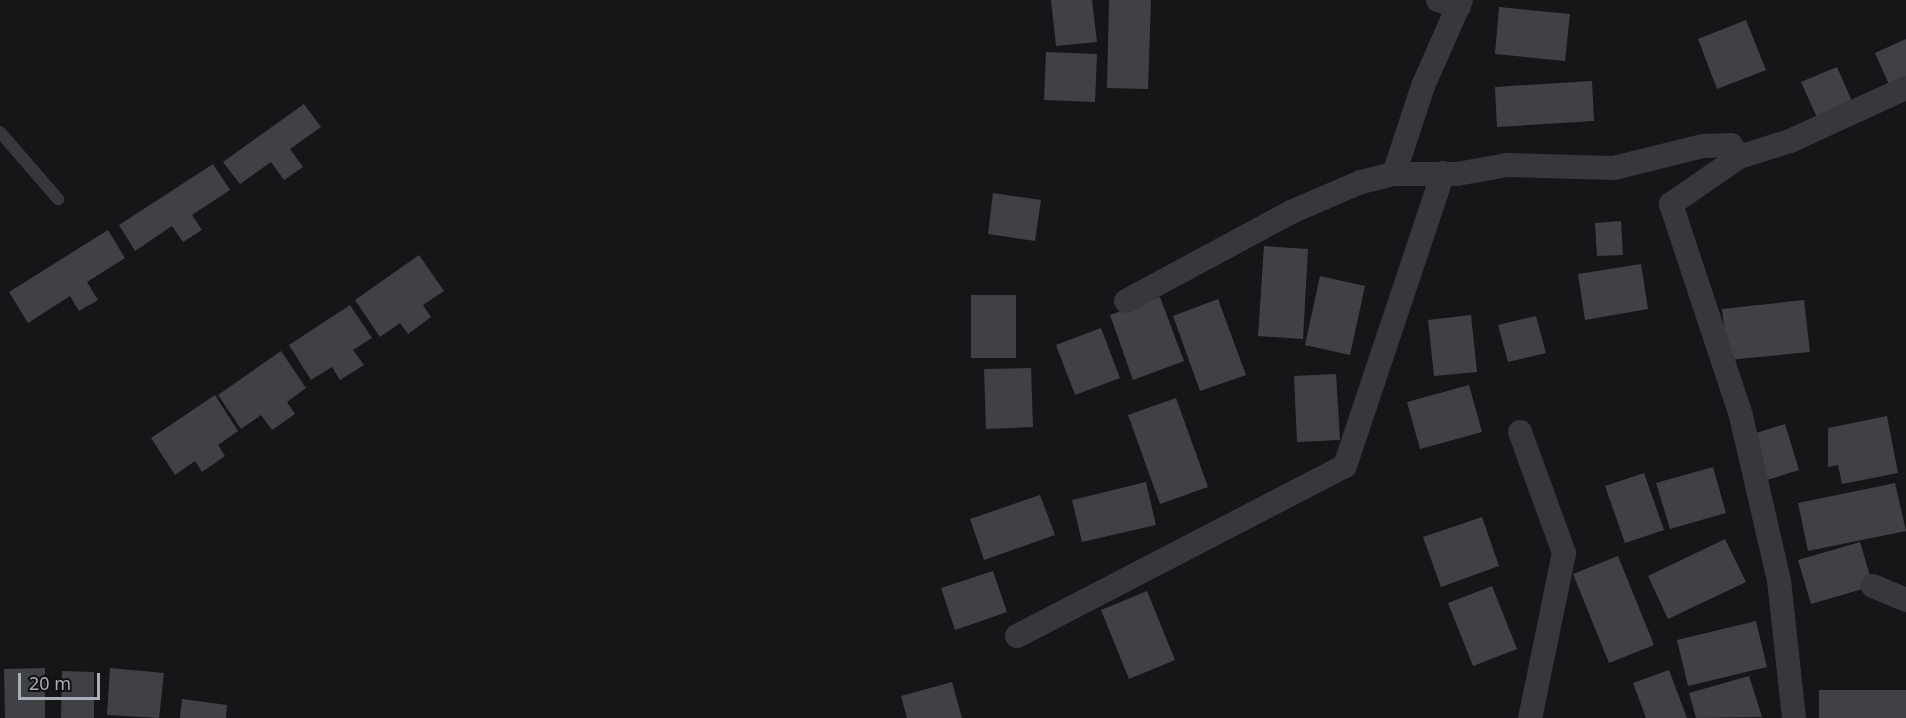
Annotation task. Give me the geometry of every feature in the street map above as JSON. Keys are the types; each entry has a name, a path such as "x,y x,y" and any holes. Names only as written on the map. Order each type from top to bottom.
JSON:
{"street":[{"path":"1394,174 1452,2"},
{"path":"1794,718 1779,580 1741,416 1671,204 1739,157 1790,141 1906,88"},
{"path":"1126,301 1292,212 1394,174 1443,173 1558,163 1614,168 1702,146 1731,145 1739,157"},
{"path":"1017,636 1345,465 1443,173"},
{"path":"1520,432 1564,553 1530,718"},
{"path":"1873,586 1906,600"}],"lane":[{"path":"0,132 58,199"}],"building":[{"path":"1051,0 1092,0 1097,42 1056,46"},
{"path":"1109,0 1151,0 1148,89 1107,88"},
{"path":"1499,7 1570,14 1565,61 1495,54"},
{"path":"1746,20 1766,70 1717,89 1698,39"},
{"path":"1906,39 1906,85 1892,91 1875,53"},
{"path":"1046,52 1097,54 1095,102 1044,100"},
{"path":"1837,67 1854,106 1819,122 1801,82"},
{"path":"1592,81 1594,121 1497,127 1495,87"},
{"path":"304,104 321,127 290,149 303,167 284,180 271,162 240,184 223,162"},
{"path":"213,164 230,190 192,215 202,230 183,242 172,226 135,251 119,225"},
{"path":"993,193 1041,200 1035,241 988,234"},
{"path":"1621,221 1623,255 1597,256 1595,223"},
{"path":"108,230 125,258 87,282 98,300 79,311 70,296 28,323 9,292"},
{"path":"1264,246 1308,249 1303,339 1258,336"},
{"path":"419,255 444,291 423,305 431,317 408,334 400,323 380,337 355,300"},
{"path":"1641,264 1648,309 1585,320 1578,274"},
{"path":"1320,276 1365,286 1350,355 1305,345"},
{"path":"971,295 1016,295 1016,358 971,358"},
{"path":"1160,297 1184,361 1133,380 1110,315"},
{"path":"1218,299 1246,375 1200,391 1173,316"},
{"path":"1804,300 1810,352 1728,360 1722,309"},
{"path":"350,305 372,338 353,350 364,365 340,380 332,367 311,380 289,345"},
{"path":"1471,315 1477,372 1434,376 1428,320"},
{"path":"1536,316 1546,353 1508,362 1498,325"},
{"path":"1101,328 1120,378 1075,395 1056,345"},
{"path":"281,351 306,388 287,402 295,414 272,430 261,415 241,429 218,395"},
{"path":"1031,368 1033,427 986,429 984,369"},
{"path":"1336,374 1340,440 1297,442 1294,376"},
{"path":"1469,385 1482,432 1420,449 1407,402"},
{"path":"215,395 238,431 218,445 225,456 202,472 195,461 175,475 151,438"},
{"path":"1176,398 1208,487 1160,504 1128,415"},
{"path":"1887,416 1898,473 1842,484 1838,465 1828,467 1828,428"},
{"path":"1785,424 1799,470 1767,480 1753,434"},
{"path":"1713,467 1726,513 1670,529 1656,483"},
{"path":"1644,473 1664,530 1625,543 1605,486"},
{"path":"1146,482 1156,525 1082,542 1072,500"},
{"path":"1895,483 1906,531 1808,551 1798,503"},
{"path":"1040,495 1055,535 984,560 970,519"},
{"path":"1482,517 1499,566 1441,587 1423,537"},
{"path":"1725,539 1746,582 1668,619 1648,576"},
{"path":"1860,542 1873,586 1811,604 1798,560"},
{"path":"1618,556 1654,645 1609,663 1573,574"},
{"path":"993,571 1007,612 955,630 941,588"},
{"path":"1492,586 1517,649 1473,666 1448,603"},
{"path":"1147,591 1175,660 1129,679 1101,610"},
{"path":"1756,621 1767,667 1688,686 1677,640"},
{"path":"45,668 45,718 5,718 4,669"},
{"path":"110,668 164,673 159,718 107,715"},
{"path":"1669,670 1687,718 1646,718 1633,683"},
{"path":"62,671 94,672 94,718 61,718"},
{"path":"1749,676 1762,717 1696,718 1689,693"},
{"path":"952,682 962,718 907,718 901,696"},
{"path":"1819,690 1906,690 1906,718 1819,718"},
{"path":"182,699 227,705 226,718 180,718"}]}
